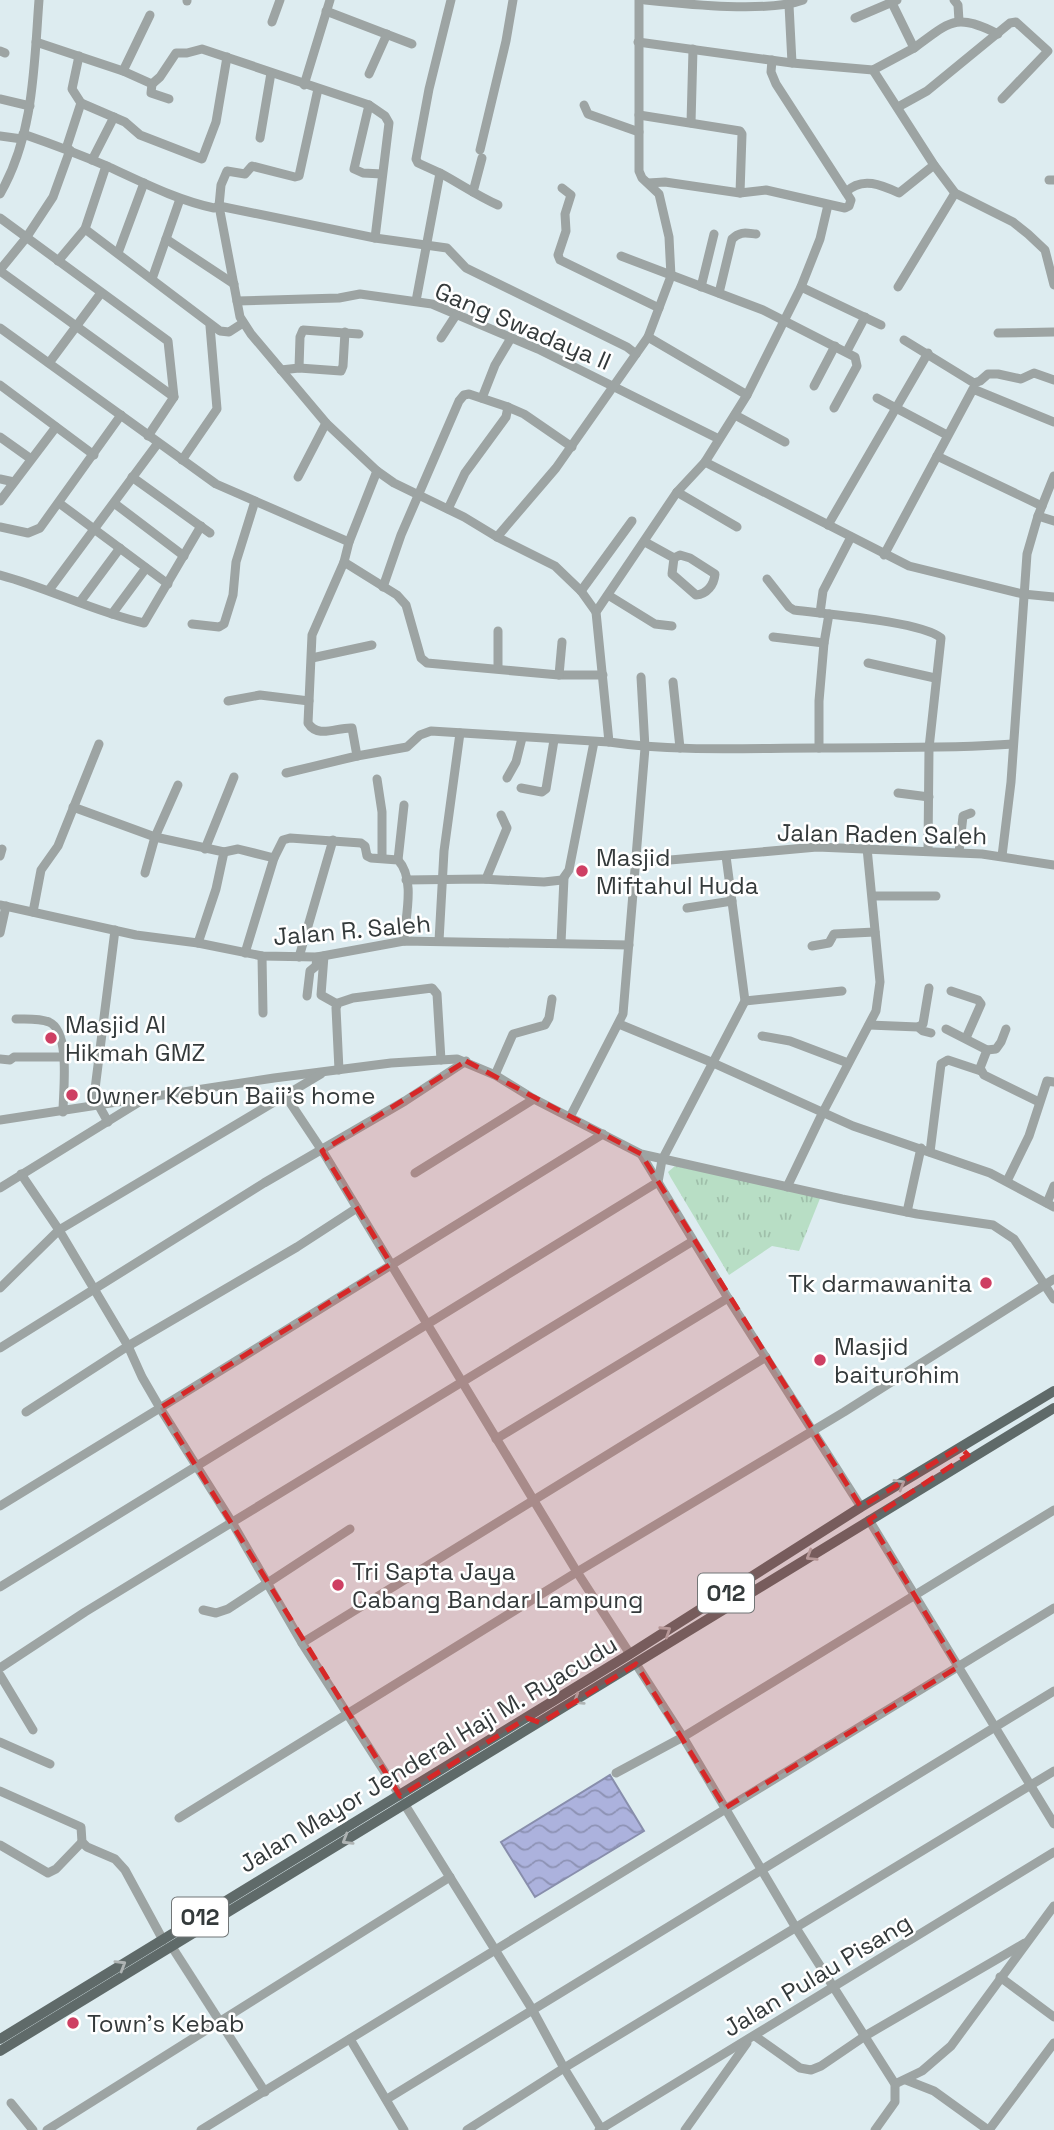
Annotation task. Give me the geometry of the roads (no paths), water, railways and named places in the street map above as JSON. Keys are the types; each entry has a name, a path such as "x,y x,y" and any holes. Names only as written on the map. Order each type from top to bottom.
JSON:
{"main road":[{"name":"Jalan Mayor Jenderal Haji M. Ryacudu","path":"633,1659 861,1507 1054,1391"},
{"name":"Jalan Mayor Jenderal Haji M. Ryacudu","path":"0,2051 168,1943 174,1933 205,1914 403,1800 633,1659 1054,1408"},
{"path":"983,1434 983,1443 990,1446"},
{"path":"960,1447 968,1452 968,1460"},
{"name":"Jalan Mayor Jenderal Haji M. Ryacudu","path":"0,2039 168,1943 199,1930 403,1800"},
{"path":"205,1914 204,1919 208,1921 230,1911"},
{"path":"174,1933 197,1923 199,1930"}],"street":[{"path":"0,194 14,167 30,106 39,0"},
{"path":"272,22 280,0"},
{"path":"304,85 330,0"},
{"path":"451,0 429,89 416,159 418,163 498,205"},
{"path":"473,192 513,0"},
{"path":"497,537 572,447 648,337 671,276 669,237 660,199 656,190 640,176 639,171 639,0"},
{"path":"645,0 713,5 789,5 803,0"},
{"path":"954,0 958,5 959,21"},
{"path":"855,18 895,1 914,48"},
{"path":"789,5 792,63"},
{"path":"326,11 412,44"},
{"path":"122,71 150,15"},
{"path":"638,42 873,71 914,48 948,23 959,21 975,24 998,34"},
{"path":"898,107 927,91 1013,22 1019,23 1051,49 1002,99"},
{"path":"369,74 387,34"},
{"path":"36,42 152,84"},
{"path":"169,99 151,93 152,84 177,52 187,53 202,49 369,105 385,116 389,123 375,238"},
{"path":"691,123 692,49"},
{"path":"79,56 72,89 81,103 126,122 140,135 202,159 216,122 227,57"},
{"path":"648,183 665,182 740,193 766,190 828,205 845,208 849,206 851,200 776,84 771,72 772,60"},
{"path":"873,71 955,193 1013,222 1049,250 1054,284"},
{"path":"260,138 271,73"},
{"path":"318,89 300,174 295,177 252,166 243,174 228,171 221,185 219,206 243,323 326,423 377,471 555,566 581,592 596,612 609,742"},
{"path":"0,100 30,106"},
{"path":"81,103 53,197 0,271 174,397"},
{"path":"369,105 354,169 363,173 382,174"},
{"path":"584,105 588,114 639,132"},
{"path":"639,115 741,132 740,193"},
{"path":"92,160 114,117"},
{"path":"0,136 22,137 68,150 180,199 214,208 219,206 375,238 449,249 466,268 627,347 636,354"},
{"path":"846,192 853,187 874,182 899,193 934,165"},
{"path":"58,261 85,229 106,166"},
{"path":"416,301 440,173"},
{"path":"118,253 144,183"},
{"path":"562,188 571,195 565,214 566,231 558,256 560,260 659,308"},
{"path":"898,287 955,193"},
{"path":"152,279 180,199"},
{"path":"596,612 677,492 705,462 747,395 800,287 820,239 828,205"},
{"path":"0,218 168,341 174,397 148,436"},
{"path":"85,229 211,326 225,333 233,331 243,323"},
{"path":"719,293 732,239 744,232 756,234"},
{"path":"701,287 713,234"},
{"path":"166,239 234,284"},
{"path":"621,256 719,293 847,351 855,357 857,366 834,408"},
{"path":"800,287 881,325"},
{"path":"50,363 101,293"},
{"name":"Gang Swadaya II","path":"237,301 339,298 359,294 432,304 614,386 719,439"},
{"path":"441,338 456,315"},
{"path":"847,351 865,317"},
{"path":"182,460 217,409 211,326"},
{"path":"299,368 301,331 305,329 359,334"},
{"path":"1,330 225,489 349,542"},
{"path":"281,370 299,368 341,371 345,332"},
{"path":"998,333 1054,332"},
{"path":"648,337 747,395"},
{"path":"482,398 495,365 511,338"},
{"path":"904,340 974,383 988,374 998,373 1021,379 1034,373 1054,380"},
{"path":"814,386 835,346"},
{"path":"828,525 928,354"},
{"path":"978,389 984,377"},
{"path":"0,385 94,455"},
{"path":"884,555 973,389 1054,422"},
{"path":"383,587 401,535 464,395 482,398 524,414 572,447"},
{"path":"877,398 947,435"},
{"path":"448,509 465,473 506,417 508,407"},
{"path":"0,527 29,533 44,524 121,415"},
{"path":"734,415 785,442"},
{"path":"298,477 326,423"},
{"path":"0,502 56,427"},
{"path":"0,437 31,459"},
{"path":"49,590 158,443"},
{"path":"937,456 1042,506"},
{"path":"705,462 909,566 1023,594 1054,597"},
{"path":"357,756 352,728 319,732 312,729 308,723 312,635 344,562 349,542 377,471"},
{"path":"1002,856 1027,554 1054,476"},
{"path":"132,477 210,533"},
{"path":"0,479 14,482"},
{"path":"677,492 737,527"},
{"path":"192,624 219,627 224,624 233,595 236,562 254,501"},
{"path":"58,503 168,584"},
{"path":"114,503 184,556"},
{"path":"1038,516 1054,521"},
{"path":"581,592 632,521"},
{"path":"0,575 144,623 201,526"},
{"path":"819,748 819,701 824,643 823,591 851,537"},
{"path":"645,542 674,558"},
{"path":"80,602 120,548"},
{"path":"685,556 715,574 712,586 696,596 674,577 674,558 685,556"},
{"path":"344,562 397,595 406,605 422,661 559,675 603,674"},
{"path":"112,614 146,568"},
{"path":"767,579 794,610 878,620 938,635 942,641 935,678 929,748 928,851"},
{"path":"608,595 654,624 672,626"},
{"path":"498,631 498,668"},
{"path":"773,636 824,643"},
{"path":"559,675 562,642"},
{"path":"312,658 372,645"},
{"path":"868,663 935,678"},
{"path":"570,1116 624,1014 645,748 641,677"},
{"path":"673,682 680,748"},
{"path":"228,701 260,695 309,701"},
{"path":"286,773 407,747 425,732 609,742 645,748 929,748 1013,744"},
{"path":"439,941 444,851 460,733"},
{"path":"508,778 516,762 522,738"},
{"path":"521,788 542,792 545,789 554,740"},
{"path":"406,880 558,882 564,878 569,870 585,799 594,742"},
{"path":"33,912 41,870 58,846 99,744"},
{"path":"205,849 234,777"},
{"path":"377,779 382,813 382,858"},
{"path":"145,873 155,837 178,785"},
{"path":"898,793 929,797"},
{"path":"397,860 404,805"},
{"path":"73,807 155,837 205,849 224,852 238,849 274,858"},
{"path":"959,852 963,816 971,813"},
{"path":"486,879 507,828 501,815"},
{"path":"245,953 274,858 281,842 286,838 361,843 365,846 367,856 397,860 402,865 406,880 404,941"},
{"path":"299,957 333,840"},
{"name":"Jalan Raden Saleh","path":"636,863 817,847 959,852 1054,865"},
{"path":"788,1187 822,1114 869,1025 881,990 867,848"},
{"path":"198,943 216,889 224,852"},
{"path":"0,1587 658,1182 662,1160 745,1001 726,856"},
{"path":"561,943 564,878"},
{"path":"873,896 936,896"},
{"path":"687,908 732,901"},
{"path":"0,933 3,905"},
{"name":"Jalan R. Saleh","path":"3,905 115,930 262,956 320,956 404,941 629,946"},
{"path":"108,1122 95,1104 115,930"},
{"path":"812,946 829,943 834,934 875,932"},
{"path":"262,956 263,1013"},
{"path":"307,996 310,971 316,966 320,956"},
{"path":"320,956 321,995 337,1004"},
{"path":"337,1004 354,998 433,988 436,991 439,1017 441,1060"},
{"path":"869,1025 918,1027 923,1024 929,988"},
{"path":"745,1001 842,991"},
{"path":"951,991 981,1002 966,1038"},
{"path":"495,1075 513,1034 545,1025 552,999"},
{"path":"337,1004 339,1070"},
{"path":"16,1019 53,1025 63,1045 63,1112"},
{"path":"619,1024 711,1062 822,1114 971,1165 1050,1205 1054,1186"},
{"path":"918,1027 931,1033"},
{"path":"946,1029 987,1050 996,1049 1006,1029"},
{"path":"762,1036 790,1041 849,1063"},
{"path":"981,1071 987,1050"},
{"path":"0,1059 63,1057"},
{"path":"0,1120 339,1070 441,1060 466,1061 641,1154 907,1212 983,1223 1000,1229 1014,1238 1050,1282 1054,1299"},
{"path":"907,1212 925,1150 941,1064 948,1060 981,1071 1039,1102"},
{"path":"0,1348 466,1061"},
{"path":"0,1287 59,1230 325,1072"},
{"path":"1007,1181 1029,1136 1048,1081 1054,1082"},
{"path":"285,1095 463,1381 577,1572 683,1737 796,1928 895,2084 895,2102 875,2130"},
{"path":"0,1188 147,1097"},
{"path":"415,1173 534,1099"},
{"path":"0,1506 603,1134"},
{"path":"641,1154 861,1507"},
{"path":"21,1174 59,1230 128,1346 160,1408 233,1524 302,1643 532,2009 601,2130"},
{"path":"26,1412 128,1346 297,1247 357,1208"},
{"path":"0,1668 103,1601 693,1241"},
{"path":"179,1818 1050,1282"},
{"path":"496,1439 728,1297"},
{"path":"302,1643 766,1357"},
{"path":"616,1773 683,1737 1054,1510"},
{"path":"869,1520 1054,1824"},
{"path":"203,1609 220,1612 350,1529"},
{"path":"201,2130 1054,1608"},
{"path":"0,1675 33,1730"},
{"path":"387,2099 1054,1691"},
{"path":"0,1742 50,1763"},
{"path":"467,2130 564,2068 1054,1771"},
{"path":"0,1791 79,1826 82,1842 87,1847 119,1863 265,2092"},
{"path":"0,1845 48,1873 56,1869 82,1842"},
{"name":"Jalan Pulau Pisang","path":"601,2130 1054,1852"},
{"path":"47,2130 450,1877"},
{"path":"895,2084 938,2059 951,2046 1054,1906"},
{"path":"685,2130 752,2037 800,2068 811,2070 1025,1943"},
{"path":"1000,1978 1054,2017"},
{"path":"350,2039 404,2130"},
{"path":"906,2080 934,2091 989,2130 1054,2042"},
{"path":"10,2103 33,2130"}],"water":[{"path":"610,1775 644,1831 535,1897 501,1842"}],"place":[{"name":"Masjid Miftahul Huda","path":"582,871"},
{"name":"Masjid Al Hikmah GMZ","path":"51,1038"},
{"name":"Owner Kebun Baii's home","path":"72,1095"},
{"name":"Tk darmawanita","path":"986,1283"},
{"name":"Masjid baiturohim","path":"820,1360"},
{"name":"Tri Sapta Jaya Cabang Bandar Lampung","path":"338,1585"},
{"name":"Town's Kebab","path":"73,2023"}]}
